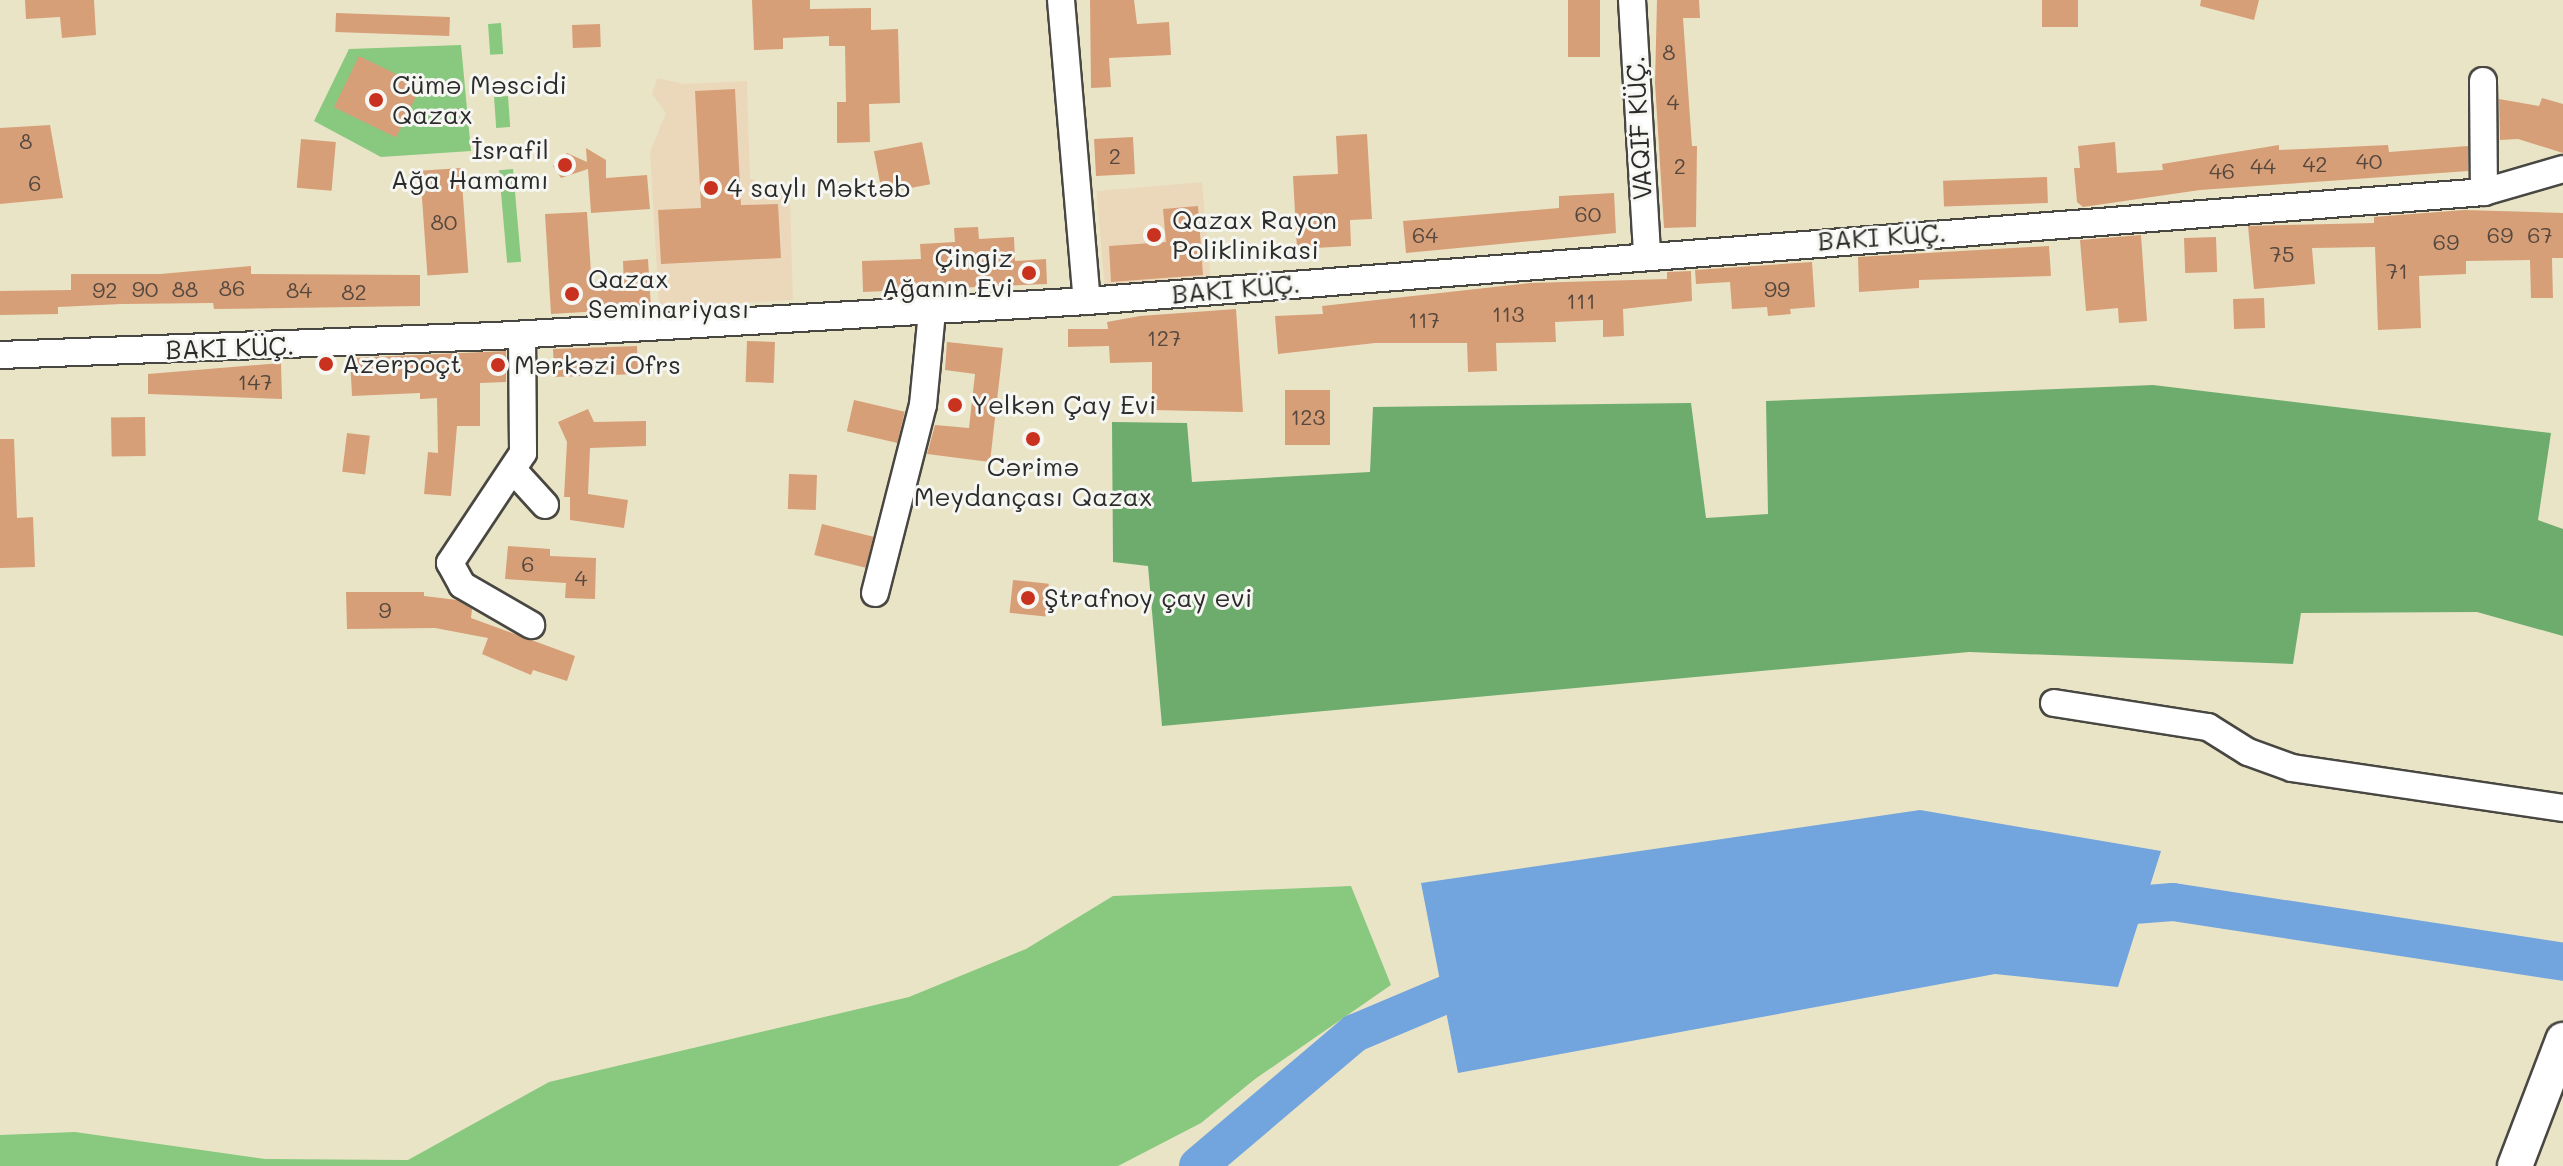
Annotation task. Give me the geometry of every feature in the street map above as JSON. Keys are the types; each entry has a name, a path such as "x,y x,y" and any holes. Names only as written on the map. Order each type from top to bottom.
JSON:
{"main road":[{"path":"2515,1166 2563,1040"}],"street":[{"path":"1061,0 1087,301"},
{"name":"VAQIF KÜÇ.","path":"1632,0 1647,256"},
{"path":"2483,81 2484,192"},
{"path":"0,355 522,335 1087,301 2484,192 2563,169"},
{"path":"875,593 923,405 932,312"},
{"path":"522,335 526,436 514,471 453,554 451,573 531,625"},
{"path":"514,471 545,505"},
{"path":"2054,703 2208,727 2248,752 2292,768 2563,808"}],"shaded area":[{"name":"4 saylı Məktəb","path":"657,78 684,84 747,81 750,178 790,198 793,300 659,308 650,152 666,113 652,94"},
{"name":"Qazax Rayon Poliklinikasi","path":"1202,182 1210,278 1105,287 1096,191"}],"green space":[{"path":"501,23 503,54 490,55 488,24"},
{"path":"461,45 471,151 381,157 314,121 349,49"},
{"path":"508,96 510,127 496,128 494,97"},
{"path":"513,169 521,262 507,263 499,170"},
{"path":"2153,385 2551,433 2538,520 2563,529 2563,636 2477,612 2301,613 2293,664 1969,652 1162,726 1148,566 1113,562 1112,422 1187,423 1192,482 1370,472 1373,407 1691,403 1706,518 1768,514 1766,401"},
{"path":"1351,886 1391,985 1255,1079 1201,1123 1118,1166 0,1166 0,1135 75,1132 265,1159 408,1160 549,1082 909,997 1026,949 1113,896"}],"water":[{"path":"1920,810 2161,851 2118,987 1995,974 1458,1073 1421,883"}],"building":[{"path":"25,0 94,0 96,35 62,38 60,17 26,19"},
{"path":"752,0 810,0 810,9 871,8 871,30 898,29 900,103 869,104 870,142 837,143 837,102 846,102 845,46 829,46 829,36 783,38 783,49 754,50"},
{"path":"1090,0 1134,0 1137,24 1169,22 1171,55 1109,58 1111,87 1091,88"},
{"path":"1568,0 1600,0 1600,57 1568,57"},
{"path":"1657,0 1699,0 1700,18 1683,18 1692,146 1697,146 1696,227 1664,228 1655,83"},
{"path":"2042,0 2078,0 2078,27 2042,27"},
{"path":"2201,0 2259,0 2254,20 2200,6"},
{"path":"336,13 450,17 449,36 335,32"},
{"path":"600,24 601,47 573,48 572,25"},
{"path":"359,56 421,86 396,137 334,107"},
{"path":"735,89 741,205 778,204 781,258 661,264 658,210 701,208 695,91"},
{"path":"2542,98 2563,104 2563,153 2518,139 2500,140 2499,99 2539,106"},
{"path":"50,125 63,198 0,204 0,128"},
{"path":"1367,134 1372,219 1350,220 1351,246 1297,249 1293,176 1338,174 1336,136"},
{"path":"1133,137 1135,174 1096,176 1094,139"},
{"path":"301,139 336,142 332,191 297,188"},
{"path":"922,142 930,184 882,194 874,151"},
{"path":"2115,142 2117,173 2163,170 2162,164 2279,145 2279,150 2388,145 2389,152 2468,146 2468,171 2200,190 2083,207 2077,202 2074,168 2080,168 2078,146"},
{"path":"586,148 606,160 606,178 647,175 650,209 591,213 588,169 561,178 553,166 567,153 587,162"},
{"path":"461,168 468,273 427,276 420,171"},
{"path":"2047,177 2048,203 1944,207 1943,181"},
{"path":"1614,193 1616,233 1406,253 1403,221 1559,208 1559,196"},
{"path":"1198,206 1203,275 1111,282 1109,246 1166,242 1163,209"},
{"path":"2464,210 2563,213 2563,258 2552,258 2553,298 2531,298 2530,260 2466,261 2466,274 2419,276 2421,328 2378,330 2375,247 2312,248 2315,284 2254,289 2248,226 2374,223 2374,217"},
{"path":"587,212 592,288 624,286 623,261 648,259 651,308 551,314 545,214"},
{"path":"978,227 979,239 1014,237 1015,261 1046,259 1047,284 863,292 862,261 921,259 920,244 955,242 954,228"},
{"path":"2141,235 2147,321 2119,323 2118,308 2086,311 2080,240"},
{"path":"2216,237 2217,272 2185,273 2184,238"},
{"path":"2049,246 2051,276 1919,280 1919,288 1859,292 1858,257"},
{"path":"1812,262 1815,307 1790,309 1791,314 1768,316 1767,307 1732,309 1730,282 1696,284 1695,270"},
{"path":"251,266 251,274 420,275 420,306 214,309 213,303 122,304 58,307 58,314 0,315 0,291 71,290 71,274 160,274"},
{"path":"1691,271 1692,301 1623,309 1624,336 1603,337 1603,320 1555,322 1556,342 1496,343 1497,371 1468,372 1467,343 1375,343 1278,354 1275,316 1323,314 1322,306 1530,283 1667,279 1667,272"},
{"path":"2264,298 2265,328 2234,329 2233,299"},
{"path":"1236,309 1243,412 1152,410 1152,362 1110,363 1109,346 1068,347 1068,329 1108,329 1107,322 1140,316"},
{"path":"747,341 775,342 774,383 746,382"},
{"path":"947,342 1003,348 990,462 927,454 935,425 969,428 975,374 945,370"},
{"path":"637,346 638,374 554,377 553,349"},
{"path":"506,351 506,382 480,383 480,426 457,426 451,496 424,494 428,452 438,453 437,398 420,399 420,393 352,396 350,358"},
{"path":"281,363 282,399 148,394 148,374"},
{"path":"1285,390 1330,390 1330,445 1285,445"},
{"path":"854,400 905,412 897,443 847,431"},
{"path":"588,409 594,422 646,421 646,446 590,448 588,494 628,500 624,528 570,520 570,497 564,497 567,442 558,422"},
{"path":"145,417 146,456 112,457 111,418"},
{"path":"347,433 370,436 365,475 342,472"},
{"path":"0,439 14,439 17,518 33,517 35,567 0,568"},
{"path":"789,474 817,475 816,510 788,509"},
{"path":"822,524 873,537 866,568 814,555"},
{"path":"508,546 550,549 550,556 596,558 595,599 565,598 566,583 505,579"},
{"path":"1013,580 1049,584 1045,617 1010,613"},
{"path":"346,592 424,592 424,596 457,600 472,609 471,618 575,656 567,681 533,670 531,675 482,654 488,638 435,628 347,629"}],"waterway":[{"path":"2095,908 2173,902 2563,962"},
{"path":"1198,1166 1355,1033 1492,975"}],"place":[{"name":"Cümə Məscidi Qazax","path":"376,100"},
{"name":"İsrafil Ağa Hamamı","path":"565,165"},
{"name":"4 saylı Məktəb","path":"711,188"},
{"name":"Qazax Rayon Poliklinikasi","path":"1154,235"},
{"name":"Çingiz Ağanın Evi","path":"1029,273"},
{"name":"Qazax Seminariyası","path":"572,294"},
{"name":"Azerpoçt","path":"326,364"},
{"name":"Mərkəzi Ofrs","path":"498,365"},
{"name":"Yelkən Çay Evi","path":"955,405"},
{"name":"Cərimə Meydançası Qazax","path":"1033,439"},
{"name":"Ştrafnoy çay evi","path":"1028,598"}]}
